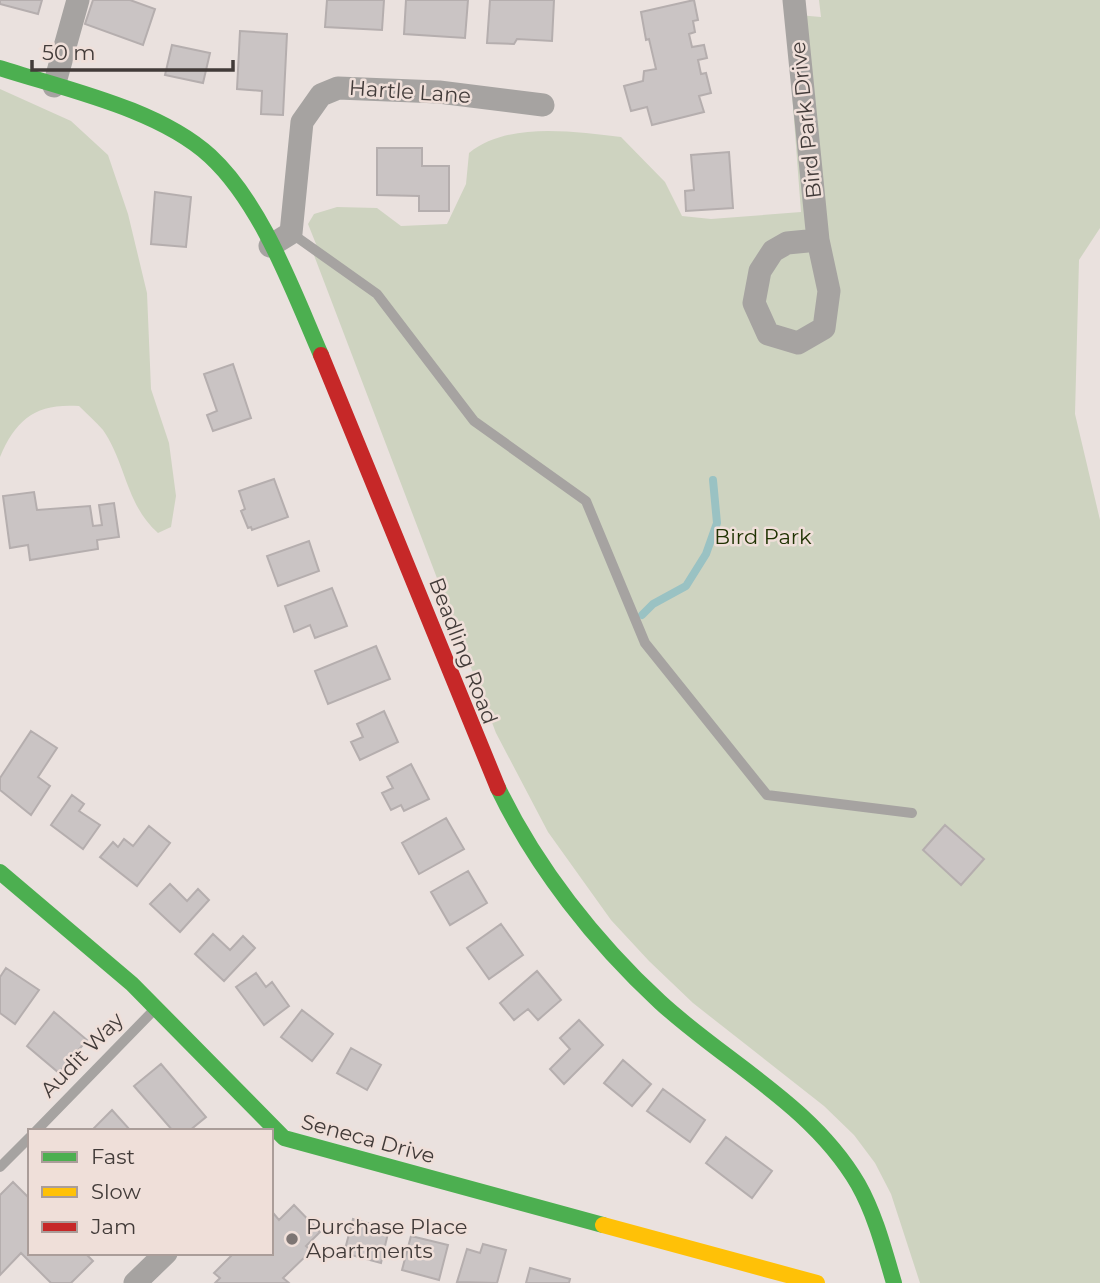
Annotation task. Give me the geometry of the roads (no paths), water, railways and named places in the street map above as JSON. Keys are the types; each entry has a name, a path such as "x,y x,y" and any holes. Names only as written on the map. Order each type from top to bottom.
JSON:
{"street":[{"path":"54,86 78,0"},
{"name":"Bird Park Drive","path":"794,0 818,240 829,291 824,328 798,343 768,334 754,303 760,271 773,251 787,243 818,240"},
{"name":"Beadling Road","path":"0,68 166,126 198,145 226,171 270,246 326,362 476,741 529,843 595,935 634,976 679,1020 805,1122 833,1149 852,1174 868,1204 894,1283"},
{"name":"Hartle Lane","path":"291,233 302,122 321,96 338,88 414,91 543,105"},
{"path":"270,246 291,233"},
{"name":"Seneca Drive","path":"0,872 157,1007 264,1129"},
{"name":"Seneca Drive","path":"277,1144 817,1283"},
{"path":"135,1283 164,1255"}],"lane":[{"path":"291,233 377,294 474,421 586,501 645,643 767,795 912,813"},
{"name":"Audit Way","path":"38,1129 157,1007"},
{"path":"0,1167 28,1139"}],"waterway":[{"path":"642,615 653,604 686,586 706,554 717,523 713,480"}],"place":[{"name":"Purchase Place Apartments","path":"292,1239"}],"park label":[{"name":"Bird Park","path":"763,537"}]}
